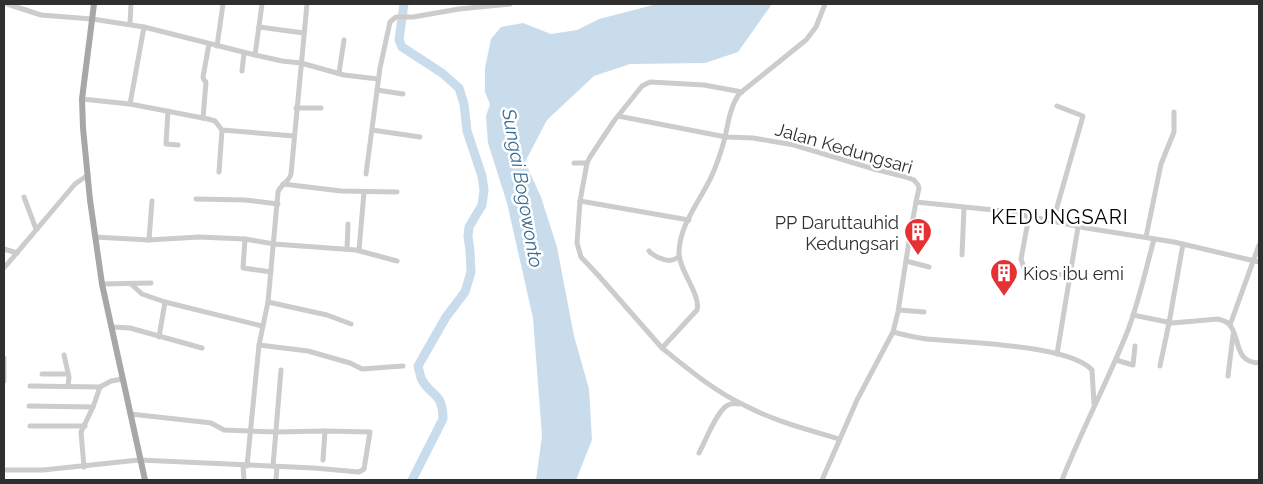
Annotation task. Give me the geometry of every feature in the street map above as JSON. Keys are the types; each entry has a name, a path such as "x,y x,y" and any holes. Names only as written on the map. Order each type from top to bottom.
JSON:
{"main road":[{"path":"94,4 82,99 83,128 102,284 144,480"}],"street":[{"path":"7,4 41,15 130,24 244,53 302,63 339,73 378,79"},
{"path":"130,24 131,4"},
{"path":"218,46 223,4"},
{"path":"255,55 262,4"},
{"path":"244,480 259,345 268,302 278,192 283,184 290,179 291,174 307,4"},
{"path":"366,174 378,79 388,24 392,19 510,4"},
{"path":"662,348 698,306 679,256 681,243 694,206 715,168 726,137 734,101 742,92 806,40 816,27 825,4"},
{"path":"259,26 304,33"},
{"path":"130,104 144,27"},
{"path":"339,73 344,40"},
{"path":"203,118 206,82 204,76 209,44"},
{"path":"242,71 244,53"},
{"path":"742,92 704,86 650,82 642,86 601,139 587,163 580,201 577,243 581,257 662,348 712,387 742,405 799,428 839,439"},
{"path":"377,90 404,94"},
{"path":"82,99 130,104 215,121 222,130 219,172"},
{"path":"1053,221 1083,116 1058,106"},
{"path":"296,108 321,108"},
{"path":"168,111 166,144 178,145"},
{"path":"1146,237 1161,164 1174,132 1174,112"},
{"path":"618,116 726,137"},
{"path":"222,130 294,136"},
{"path":"372,130 420,137"},
{"name":"Jalan Kedungsari","path":"726,137 753,138 794,145 906,177 914,180 918,185 916,202 1004,211 1078,227 1183,244 1256,262"},
{"path":"574,163 587,163"},
{"path":"4,268 75,184 88,174"},
{"path":"283,184 364,192 397,192"},
{"path":"359,250 364,192"},
{"path":"24,197 36,229"},
{"path":"196,199 245,200 278,204"},
{"path":"149,240 152,201"},
{"path":"580,201 689,220"},
{"path":"822,480 857,400 893,332 899,310 916,202"},
{"path":"962,255 964,208"},
{"path":"1029,216 1021,259 1024,268 1070,276"},
{"path":"347,249 348,224"},
{"path":"1057,354 1078,227"},
{"path":"95,237 149,240 199,237 245,239 274,244 359,250 397,261"},
{"path":"245,239 243,268 271,272"},
{"path":"1062,480 1116,360 1133,315 1154,239"},
{"path":"1160,366 1170,323 1183,244"},
{"path":"1259,245 1256,262 1230,325 1241,354 1246,359 1259,363"},
{"path":"4,249 16,254"},
{"path":"649,251 652,255 669,260 679,256"},
{"path":"906,261 929,267"},
{"path":"102,284 151,283"},
{"path":"130,284 142,294 165,302 262,326"},
{"path":"158,337 165,302"},
{"path":"268,302 327,314 351,324"},
{"path":"899,310 924,312"},
{"path":"1133,315 1170,323 1218,319 1230,325"},
{"path":"112,327 130,328 202,348"},
{"path":"893,332 926,339 1006,345 1057,354 1084,362 1092,370 1094,406"},
{"path":"1228,376 1233,334"},
{"path":"259,345 308,351 362,369 403,366"},
{"path":"1116,360 1133,365 1135,346"},
{"path":"64,355 68,374 68,386"},
{"path":"4,358 4,381"},
{"path":"276,480 276,432 281,370"},
{"path":"42,374 68,374"},
{"path":"30,386 100,387 111,381 122,379"},
{"path":"84,467 81,432 100,387"},
{"path":"700,453 725,406 733,403 742,405"},
{"path":"29,406 93,407"},
{"path":"4,470 44,470 139,460 362,472 370,432 224,430 210,423 130,414"},
{"path":"30,426 85,426"},
{"path":"324,460 325,431"}],"water":[{"name":"Sungai Bogowonto","path":"657,4 772,4 738,52 705,63 630,64 594,76 547,120 525,162 541,197 557,247 574,336 589,389 592,440 576,480 536,480 542,436 533,318 507,203 488,143 486,116 490,104 485,92 485,68 491,39 501,27 523,23 551,34 577,30 599,19"}],"waterway":[{"path":"404,4 399,40 402,47 442,73 459,88 464,104 467,131 482,176 484,190 482,205 469,227 471,272 465,292 446,317 418,366 421,378 441,403 443,419 412,480"}],"place":[{"name":"PP Daruttauhid Kedungsari","path":"918,256"},
{"name":"Kios ibu emi","path":"1004,297"}],"district":[{"name":"KEDUNGSARI","path":"1060,217"}]}
